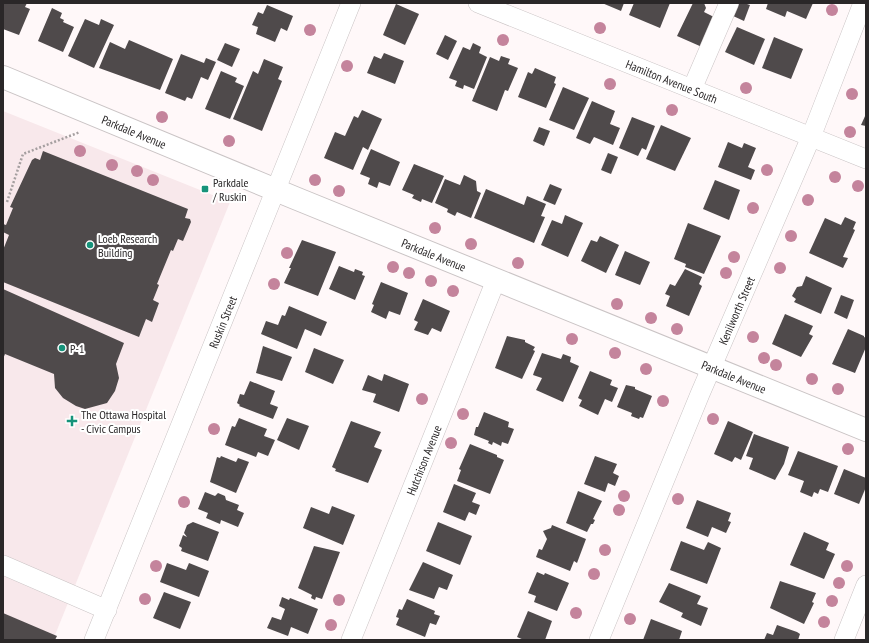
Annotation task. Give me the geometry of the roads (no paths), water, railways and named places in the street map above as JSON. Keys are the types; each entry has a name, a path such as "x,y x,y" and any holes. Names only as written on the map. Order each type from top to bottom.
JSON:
{"main road":[{"name":"Parkdale Avenue","path":"3,77 496,280 866,430"}],"street":[{"name":"Ruskin Street","path":"94,640 274,189 351,3"},
{"name":"Hamilton Avenue South","path":"478,3 866,159"},
{"path":"692,89 729,3"},
{"name":"Kenilworth Street","path":"599,640 712,367 811,137 863,3"},
{"name":"Hutchison Avenue","path":"351,640 496,280"},
{"path":"3,565 107,610"},
{"path":"844,640 866,585"}],"place":[{"name":"Parkdale / Ruskin","path":"205,189"},
{"name":"Loeb Research Building","path":"90,245"},
{"name":"P-1","path":"62,348"},
{"name":"The Ottawa Hospital - Civic Campus","path":"72,421"}]}
